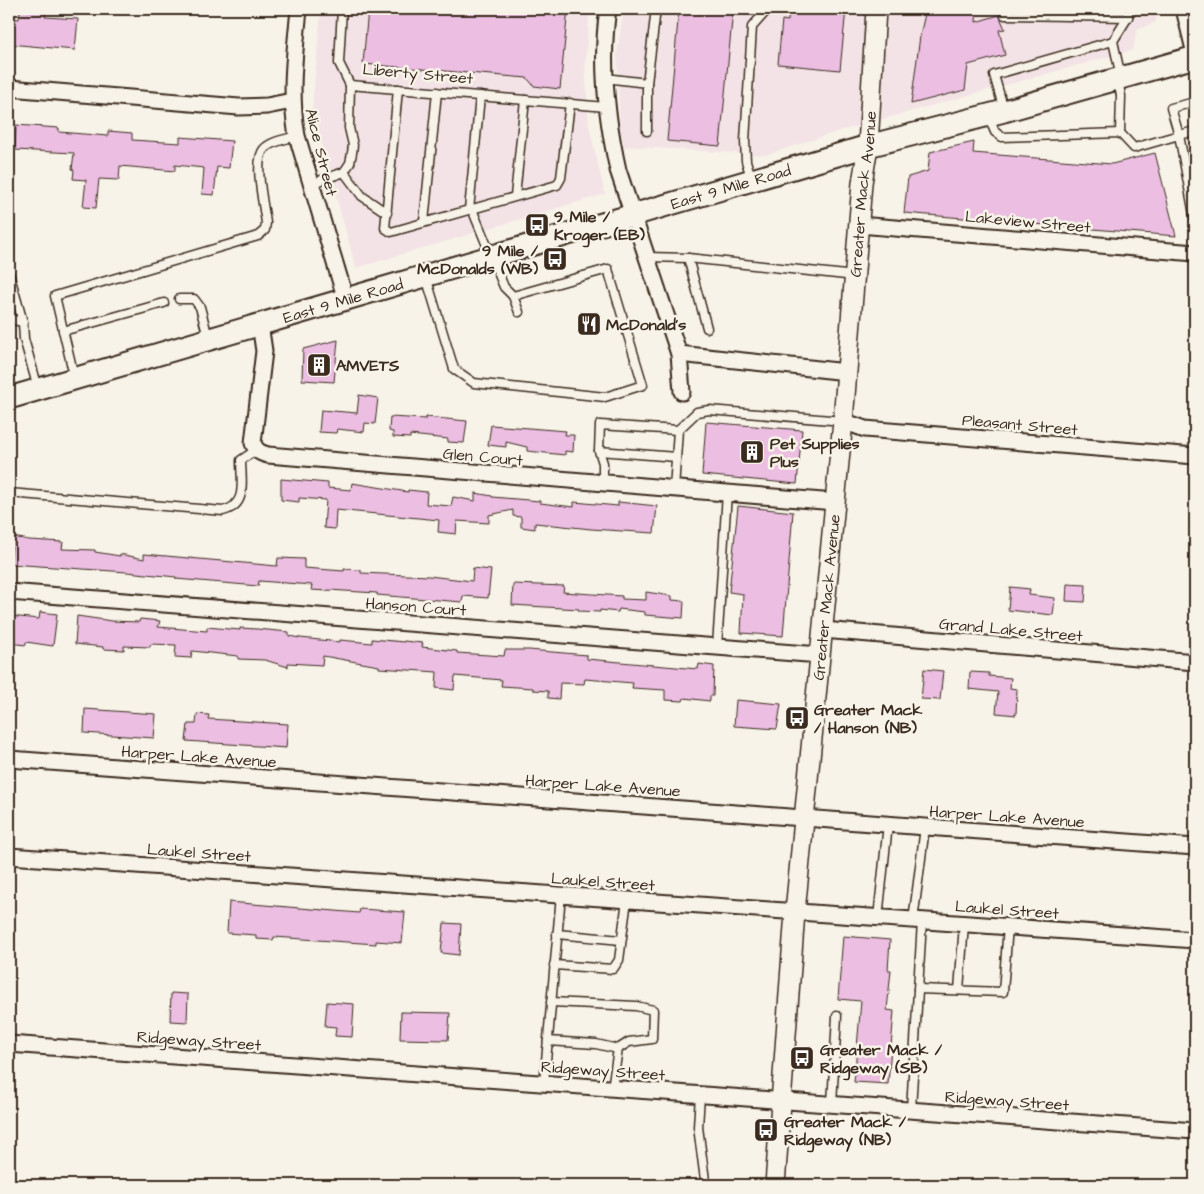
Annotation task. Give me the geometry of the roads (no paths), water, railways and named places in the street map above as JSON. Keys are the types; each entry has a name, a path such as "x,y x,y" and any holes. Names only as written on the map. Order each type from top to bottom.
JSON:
{"main road":[{"name":"East 9 Mile Road","path":"9,398 868,146 996,113 1195,56"}],"street":[{"name":"Alice Street","path":"300,9 292,79 292,100 297,136 346,300"},
{"path":"608,9 604,40 606,106 618,170 680,354 682,392"},
{"name":"Greater Mack Avenue","path":"775,1185 795,912 843,421 862,183 868,146 876,9"},
{"path":"1184,9 1195,56"},
{"path":"9,88 239,107 267,106 292,100"},
{"name":"Lakeview Street","path":"859,225 1195,253"},
{"path":"256,450 253,443 264,351 260,324"},
{"path":"680,354 847,372"},
{"name":"Pleasant Street","path":"843,421 865,428 1195,456"},
{"name":"Glen Court","path":"256,450 268,455 835,502"},
{"name":"Hanson Court","path":"9,592 820,655"},
{"name":"Grand Lake Street","path":"823,630 1195,662"},
{"name":"Harper Lake Avenue","path":"9,759 1195,847"},
{"name":"Laukel Street","path":"9,856 1195,940"},
{"name":"Ridgeway Street","path":"9,1044 1195,1131"}],"lane":[{"path":"342,9 339,63 350,85"},
{"path":"646,130 647,83 656,9"},
{"path":"753,181 745,150 752,27 768,9"},
{"path":"1006,9 1005,15 1128,13 1113,41 1120,78 1120,133 1134,148 1195,131"},
{"path":"1113,41 994,75 995,132 1002,138 1120,133"},
{"path":"605,78 647,83"},
{"name":"Liberty Street","path":"344,172 350,163 352,145 349,128 350,85 606,106"},
{"path":"398,89 385,228 391,232 556,185 561,178 570,103"},
{"path":"424,222 436,92"},
{"path":"480,96 471,209 493,257 504,287 513,296 518,312"},
{"path":"515,196 525,100"},
{"path":"1195,102 1171,108 1179,135 1195,220"},
{"path":"75,378 55,296 258,236 265,230 266,223 258,162 264,149 275,142 297,136"},
{"path":"311,184 344,172 362,196 387,213"},
{"path":"647,257 688,258 855,276"},
{"path":"688,258 707,328"},
{"path":"426,277 454,369 474,383 605,397 643,385 608,269 513,296"},
{"path":"9,273 23,322 24,339 38,390"},
{"path":"179,299 194,299 200,307 208,340"},
{"path":"64,331 164,303"},
{"path":"9,319 23,322"},
{"path":"674,489 678,430 697,412 709,410 843,421"},
{"path":"603,483 603,463 599,451 600,425 678,430"},
{"path":"9,493 223,511 233,509 241,499 241,460 256,450"},
{"path":"599,451 676,457"},
{"path":"717,647 727,494"},
{"path":"878,918 888,824"},
{"path":"911,1110 918,989 918,921 925,827"},
{"path":"544,1084 561,895"},
{"path":"554,965 613,969 619,960 626,900"},
{"path":"959,990 964,924"},
{"path":"918,989 1003,992 1008,926"},
{"path":"557,934 621,940"},
{"path":"548,1041 596,1044 618,1049 629,1042 652,1039 653,1010 636,1006 550,1002"},
{"path":"832,1104 837,1016"},
{"path":"612,1088 618,1049"},
{"path":"700,1095 698,1127 705,1180 708,1185"}],"place":[{"name":"9 Mile / Kroger (EB)","path":"537,225"},
{"name":"9 Mile / McDonalds (WB)","path":"555,259"},
{"name":"McDonald's","path":"589,324"},
{"name":"AMVETS","path":"319,365"},
{"name":"Pet Supplies Plus","path":"752,452"},
{"name":"Greater Mack / Hanson (NB)","path":"797,718"},
{"name":"Greater Mack / Ridgeway (SB)","path":"802,1058"},
{"name":"Greater Mack / Ridgeway (NB)","path":"766,1130"}]}
